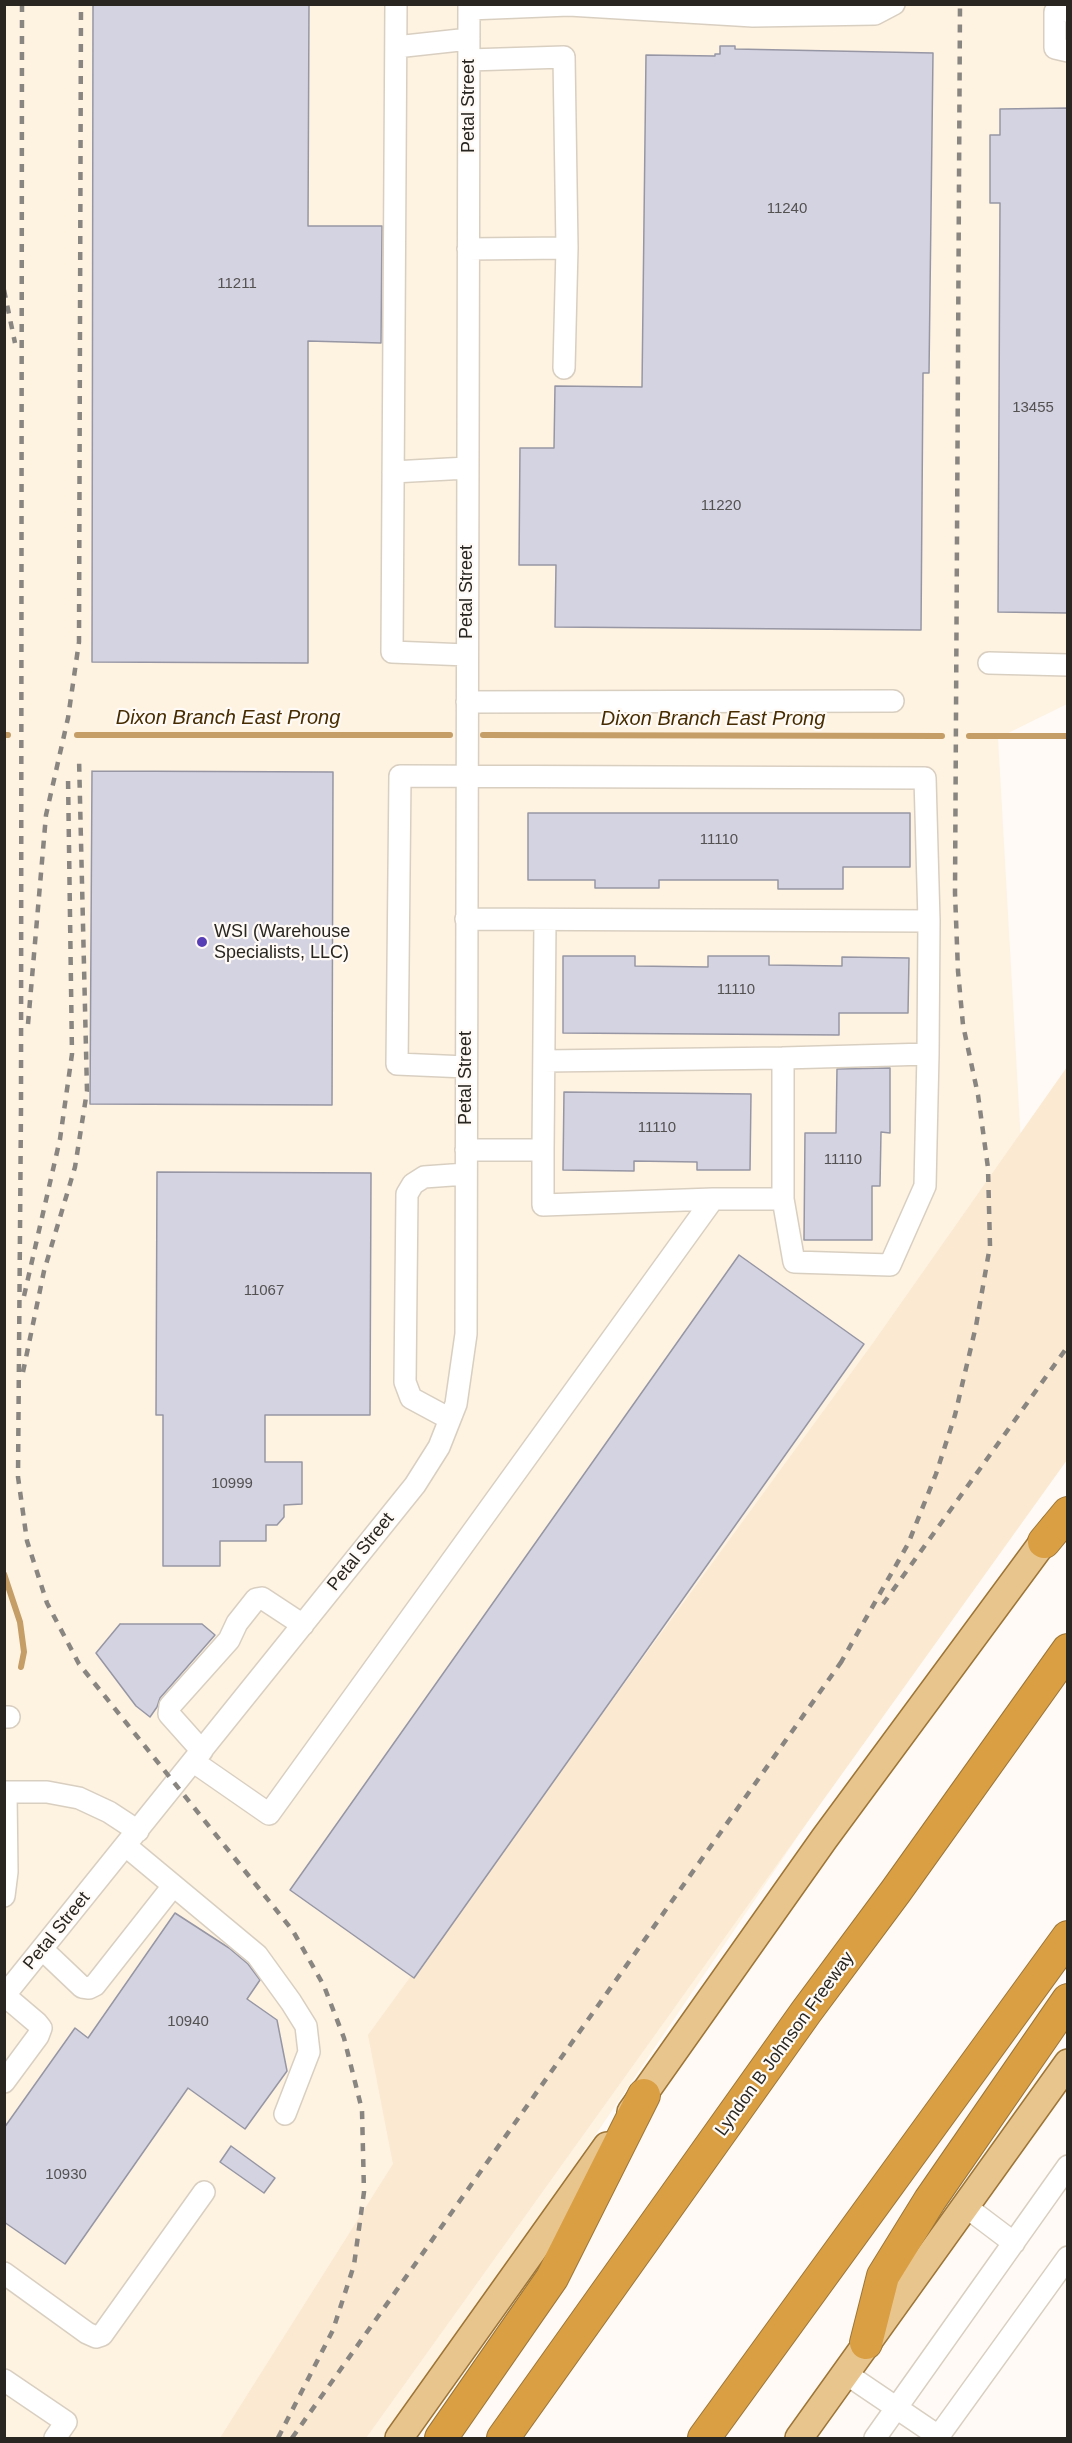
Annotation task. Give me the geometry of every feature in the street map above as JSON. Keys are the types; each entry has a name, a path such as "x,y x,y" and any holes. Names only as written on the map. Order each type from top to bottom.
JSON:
{"highway":[{"path":"1044,1542 1068,1513"},
{"name":"Lyndon B Johnson Freeway","path":"503,2439 806,2012 896,1891 1068,1650"},
{"path":"704,2439 1068,1937"},
{"path":"866,2343 883,2276 930,2200 1068,2000"},
{"path":"441,2439 552,2278 644,2095"}],"main road":[{"path":"399,2439 824,1839 1068,1507"},
{"path":"799,2439 1068,2063"}],"street":[{"path":"396,4 392,652 467,655"},
{"path":"469,7 614,6 753,16 875,14 894,4"},
{"name":"Petal Street","path":"5,1995 415,1485 439,1447 456,1404 466,1334 469,7"},
{"path":"1068,11 1055,12 1055,48 1068,51"},
{"path":"396,47 564,57 567,248 564,368"},
{"path":"468,249 567,248"},
{"path":"393,472 467,468"},
{"path":"988,663 1068,665"},
{"path":"467,702 893,701"},
{"path":"466,1067 398,1064 400,777 466,775 925,778 929,921 925,1186 890,1265 794,1262 783,1199 783,1058"},
{"path":"466,920 929,921"},
{"path":"545,921 543,1205 783,1199"},
{"path":"544,1061 928,1054"},
{"path":"466,1150 543,1150"},
{"path":"450,1419 411,1398 405,1382 407,1194 413,1184 424,1177 466,1174"},
{"path":"303,1625 262,1598 256,1599 237,1623 229,1640 170,1706 169,1714 198,1756 270,1814 713,1199"},
{"path":"4,1896 7,1872 6,1792 18,1790 47,1792 79,1798 110,1812 174,1886 257,1955 306,2026 309,2052 285,2114"},
{"path":"42,1949 82,1987 89,1988 95,1985 174,1886"},
{"path":"4,2082 38,2036 41,2028 5,1995"},
{"path":"875,2439 1068,2166"},
{"path":"4,2272 87,2333 96,2337 102,2335 204,2192"},
{"path":"965,2206 1014,2242"},
{"path":"845,2373 940,2438 1068,2257"},
{"path":"8,2390 66,2422 55,2439"}],"shaded area":[{"path":"5,5 1067,5 1067,704 998,738 1040,1479 470,2320 384,2438 5,2438"},
{"path":"1067,1067 1067,1460 366,2438 220,2438 393,2164 368,2035 873,1343"}],"building":[{"path":"93,4 309,4 308,226 382,226 381,343 308,341 308,663 92,662"},
{"path":"720,46 735,46 735,49 933,53 929,373 923,373 921,630 555,627 556,565 519,565 520,448 554,448 555,386 642,387 646,55 715,56 715,54 720,54"},
{"path":"1068,108 1068,613 998,612 1000,203 990,203 990,135 1000,135 1000,109"},
{"path":"92,771 333,772 332,1105 90,1104"},
{"path":"528,813 910,813 910,867 843,867 843,889 778,889 778,880 659,880 659,888 595,888 595,880 528,880"},
{"path":"563,956 635,956 635,966 708,967 708,956 769,956 769,965 842,966 842,957 909,958 908,1013 839,1013 839,1035 563,1033"},
{"path":"890,1068 890,1133 881,1132 880,1186 872,1186 872,1240 804,1240 805,1133 836,1133 837,1069"},
{"path":"564,1092 751,1094 750,1170 697,1170 697,1162 634,1161 634,1171 563,1170"},
{"path":"157,1172 371,1173 370,1415 265,1415 265,1462 302,1462 302,1504 284,1505 284,1517 277,1525 266,1525 266,1541 220,1541 220,1566 163,1566 163,1415 156,1415"},
{"path":"739,1255 864,1344 414,1978 290,1890"},
{"path":"120,1624 202,1624 215,1635 160,1698 150,1717 136,1706 96,1653"},
{"path":"175,1913 229,1948 248,1964 260,1980 247,1999 277,2020 287,2071 245,2129 188,2088 65,2264 4,2222 4,2128 75,2028 88,2038"},
{"path":"231,2146 275,2178 264,2193 220,2162"}],"waterway":[{"name":"Dixon Branch East Prong","path":"77,735 450,735"},
{"name":"Dixon Branch East Prong","path":"483,735 942,736"},
{"name":"Dixon Branch East Prong","path":"969,736 1068,736"},
{"name":"Dixon Branch East Prong","path":"4,1574 20,1622 24,1652 21,1667"}],"railway":[{"path":"22,4 21,1108 18,1477 27,1541 47,1603 79,1664 293,1931 324,1986 344,2038 362,2110 364,2192 354,2265 333,2330 278,2438"},
{"path":"28,1024 46,815 68,718 79,642 81,4"},
{"path":"840,1664 908,1544 936,1474 955,1415 976,1326 990,1246 988,1168 978,1095 963,1025 955,893 960,4"},
{"path":"4,290 15,343"},
{"path":"23,1372 44,1271 75,1167 87,1091 79,758"},
{"path":"24,1296 60,1139 72,1054 68,777"},
{"path":"883,1604 1068,1346"},
{"path":"292,2438 844,1658"}],"place":[{"name":"WSI (Warehouse Specialists, LLC)","path":"202,942"}]}
